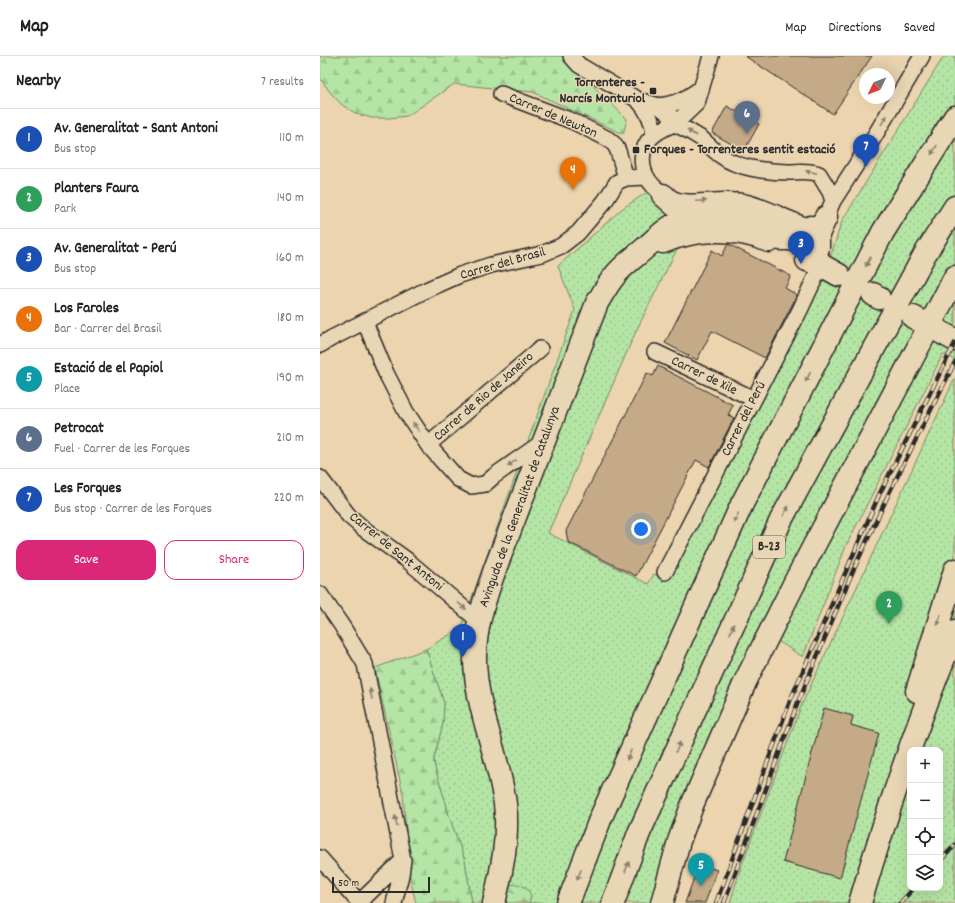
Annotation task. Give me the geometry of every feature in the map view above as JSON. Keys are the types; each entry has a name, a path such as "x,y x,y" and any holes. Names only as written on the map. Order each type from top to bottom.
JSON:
{"main road":[{"path":"568,903 601,817 742,504 883,232 955,117"},
{"path":"663,195 697,225 708,231"},
{"path":"663,195 667,216 666,230"},
{"name":"B-23","path":"612,903 639,833 781,520 925,254 955,206"},
{"name":"Avinguda de la Generalitat de Catalunya","path":"494,903 504,855 507,823 505,803 481,700 476,670 476,639 479,621 495,569 596,303 617,273 666,230 690,218 715,215 732,215 745,218 764,225 790,238 826,266"},
{"path":"742,233 750,230 783,240 790,238 823,215"},
{"path":"823,215 818,234 826,266"},
{"name":"Avinguda de la Generalitat de Catalunya","path":"643,250 670,239 708,231 742,233 761,238 784,247 804,258 826,266"},
{"path":"662,903 679,841 693,803 746,680 921,321 955,277"},
{"path":"921,321 955,340"},
{"path":"882,829 891,784 908,720 955,570"},
{"path":"860,903 906,756 955,631"}],"street":[{"path":"570,56 579,65 638,100 659,106 676,104 700,89"},
{"path":"711,56 697,103 675,124 663,128 654,134 648,141 643,153 642,162 646,177 652,186 663,195 686,202 725,200 746,202 773,211 823,215"},
{"path":"823,215 874,137 922,56"},
{"name":"Carrer de Newton","path":"501,94 572,121 608,139 615,145 618,151 626,178"},
{"path":"638,100 646,109 650,117 654,134"},
{"path":"659,106 670,115 675,124 702,139 723,157 734,164 769,172 806,170 819,174 830,192 823,215"},
{"path":"626,178 646,177"},
{"name":"Carrer del Brasil","path":"320,345 426,290 460,275 490,265 542,254 560,246 578,233 605,201 617,182 626,178"},
{"name":"Carrer del Perú","path":"665,572 800,310 826,266"},
{"path":"365,322 386,373 406,412 428,445 458,479 471,486 485,484 544,441"},
{"name":"Carrer de Rio de Janeiro","path":"428,445 540,349"},
{"name":"Carrer de Xile","path":"655,352 754,399"},
{"name":"Carrer de Sant Antoni","path":"320,478 345,511 364,529 407,560 479,621"},
{"path":"320,594 342,626 365,664 403,860 394,903"},
{"path":"320,858 356,899 364,897 403,860"}],"green space":[{"path":"320,56 562,56 627,119 623,134 533,92 454,84 407,116 372,118 357,114 342,105 330,92 320,78"},
{"path":"944,56 955,56 955,360 943,354 846,546 803,657 765,633 654,903 529,903 531,896 493,903 472,903 465,861 449,816 435,768 434,759 443,723 444,703 426,649 461,628 575,310 558,266 623,208 646,193 695,213 636,331 548,533 648,584 654,574 666,580 823,280 842,221"},
{"path":"955,378 955,903 730,903 741,867 802,704"},
{"path":"426,649 444,703 443,723 434,758 435,768 449,816 465,861 472,903 416,903 410,878 403,794 375,668"},
{"path":"518,884 527,888 531,896 529,903 493,903 509,885"}],"building":[{"path":"745,56 872,56 864,68 859,68 859,75 833,114"},
{"path":"727,106 759,124 744,151 712,133"},
{"path":"728,244 791,276 785,288 797,295 765,358 712,331 697,360 665,343 712,250 722,256"},
{"path":"658,366 733,405 728,415 734,418 709,467 696,460 636,576 568,542 566,531 647,373 653,376"},
{"path":"824,708 853,716 851,725 879,733 840,878 783,862"},
{"path":"699,864 717,870 705,903 685,903"}],"railway":[{"path":"716,903 790,701 879,495 955,343"},
{"path":"724,903 798,702 852,573 890,491 955,362"},
{"path":"943,858 955,845"},
{"path":"900,903 911,891"}],"place":[{"name":"Torrenteres - Narcís Monturiol","path":"653,91"},
{"name":"Petrocat","path":"747,134"},
{"name":"Forques - Torrenteres sentit estació","path":"636,150"},
{"name":"Les Forques","path":"866,167"},
{"name":"Los Faroles","path":"573,190"},
{"name":"Av. Generalitat - Perú","path":"801,264"},
{"name":"Planters Faura","path":"889,624"},
{"name":"Av. Generalitat - Sant Antoni","path":"463,657"},
{"name":"Estació de el Papiol","path":"701,886"}]}
